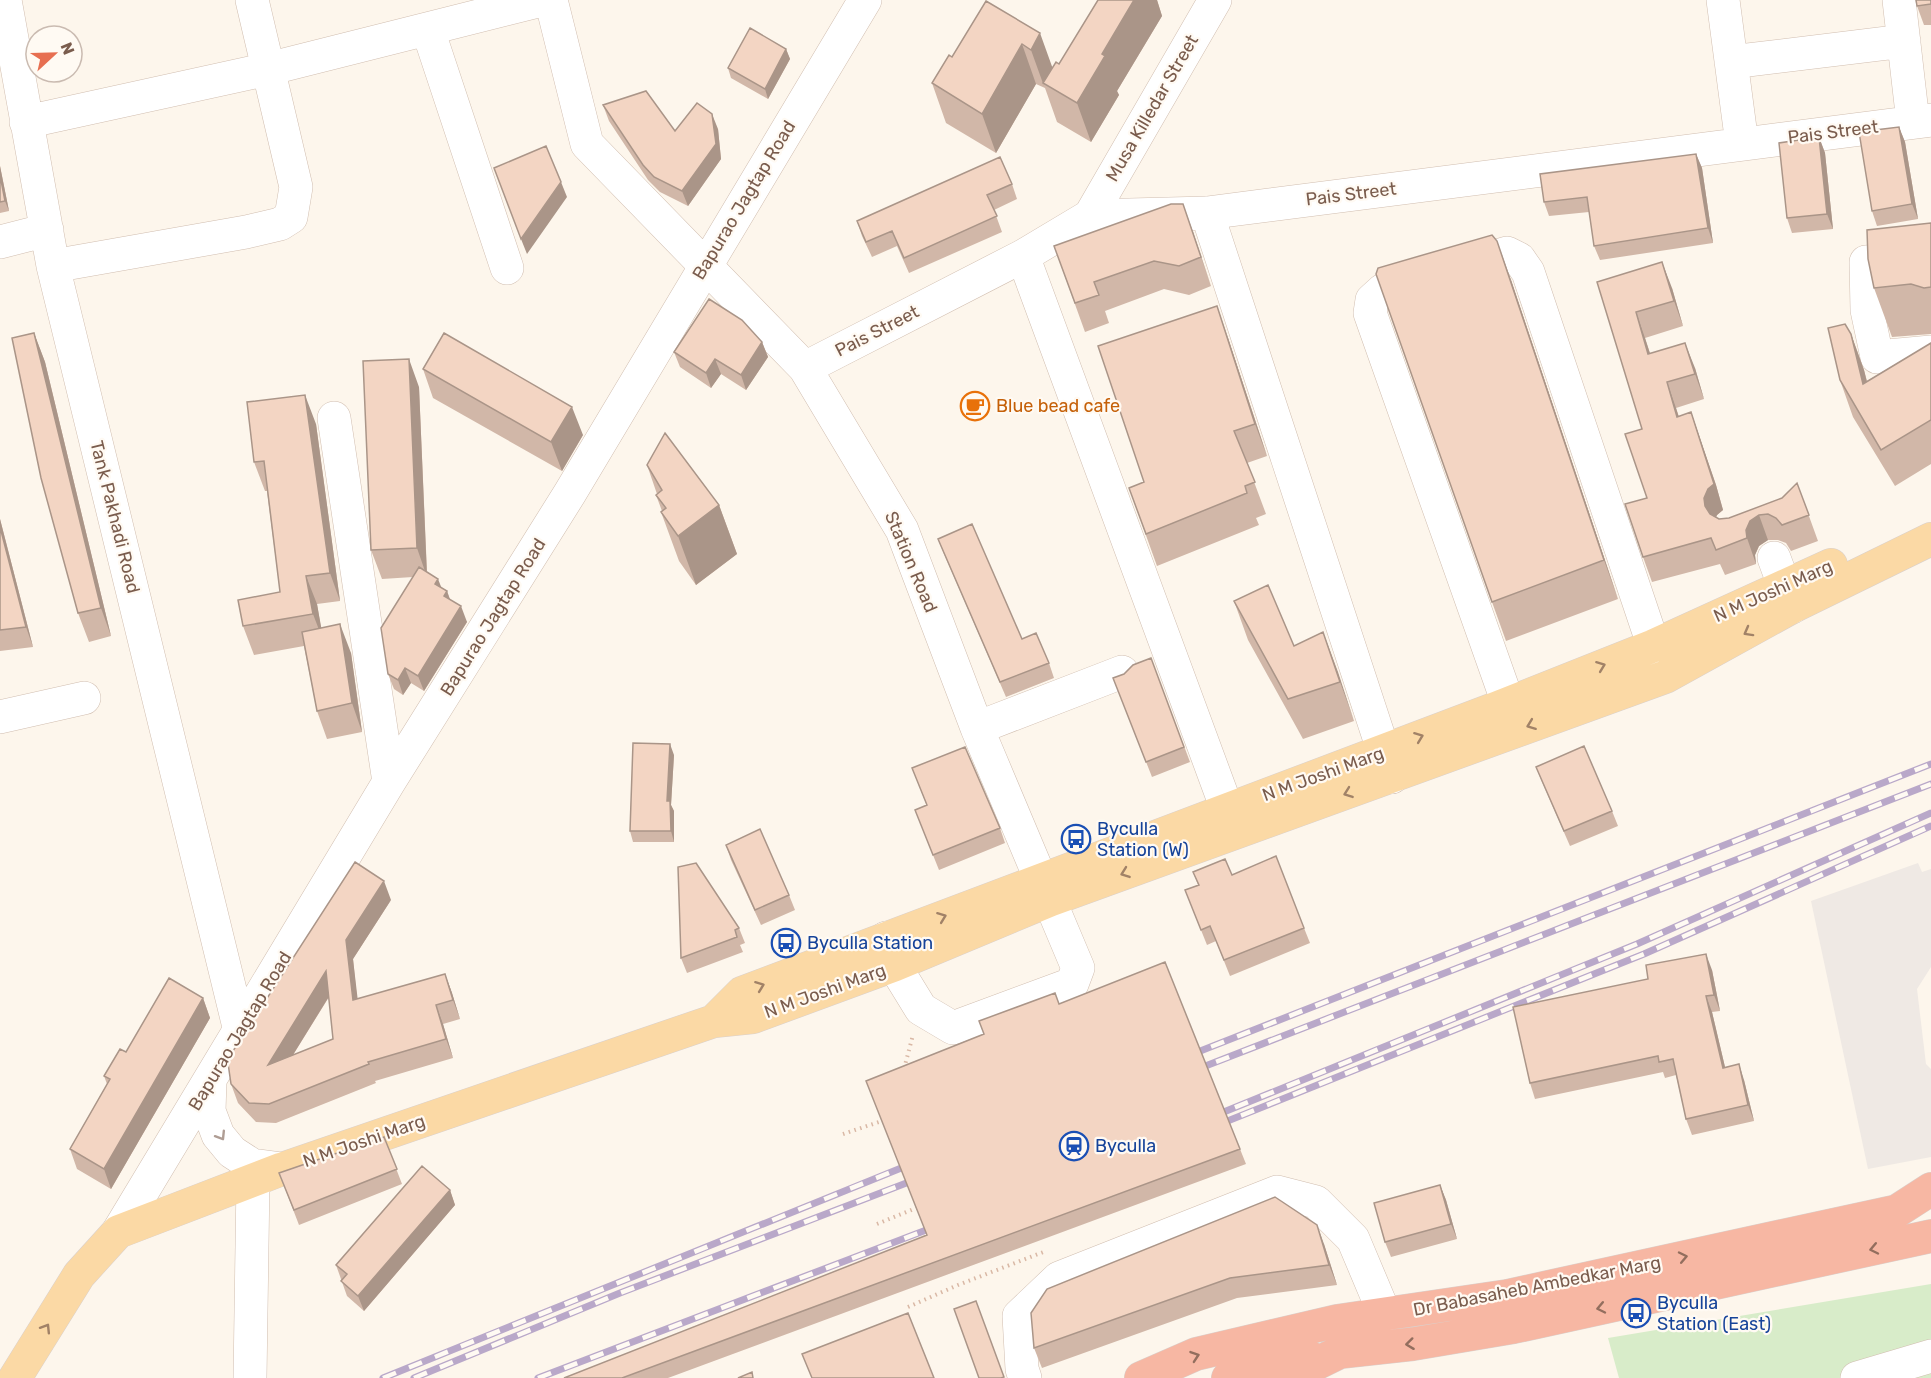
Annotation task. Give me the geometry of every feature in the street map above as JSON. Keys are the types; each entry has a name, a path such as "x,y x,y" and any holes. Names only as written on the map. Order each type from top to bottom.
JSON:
{"highway":[{"name":"Dr Babasaheb Ambedkar Marg","path":"1141,1378 1196,1354 1337,1321 1507,1296 1897,1211 1931,1188"},
{"path":"1897,1211 1931,1204"},
{"path":"1228,1378 1275,1373 1340,1352 1413,1344 1514,1327 1931,1236"}],"main road":[{"name":"N M Joshi Marg","path":"15,1378 79,1275 118,1232 268,1174 714,1020 742,993 890,951 1045,890 1560,698 1653,646 1783,584 1869,549 1931,518"},
{"name":"N M Joshi Marg","path":"1045,890 1227,809 1388,764 1508,703 1560,698 1665,677 1783,584 1931,539"},
{"path":"41,1378 97,1288 118,1232"}],"street":[{"name":"Tank Pakhadi Road","path":"5,0 54,266 240,1031"},
{"path":"54,266 246,232 280,224 291,217 296,187 252,0"},
{"path":"26,122 268,69 542,0"},
{"name":"Station Road","path":"551,0 587,144 805,368 902,530 977,728 1078,968 1072,984 953,1028 921,1009"},
{"name":"Musa Killedar Street","path":"1090,216 1215,0"},
{"path":"1723,0 1742,144"},
{"path":"1899,0 1904,40 1922,121"},
{"name":"Bapurao Jagtap Road","path":"118,1232 389,782 570,493 861,2"},
{"path":"428,30 507,268"},
{"path":"1731,62 1904,40"},
{"name":"Pais Street","path":"805,368 1023,256 1090,216 1207,213 1922,121"},
{"path":"1207,213 1388,764"},
{"path":"0,242 46,230"},
{"path":"1508,703 1371,313 1372,300 1383,290 1506,253 1519,259 1528,272 1665,677"},
{"path":"1023,256 1227,809"},
{"path":"1931,257 1866,262 1867,310 1877,357 1931,352"},
{"path":"334,418 389,782"},
{"path":"977,728 1122,672"},
{"path":"0,717 84,698"},
{"path":"890,951 921,1009"},
{"path":"210,1081 209,1111 218,1135 232,1152 268,1174 250,1378"},
{"path":"1025,1378 1022,1369 1019,1316 1059,1278 1277,1192 1316,1202 1353,1239 1385,1315"},
{"path":"1857,1378 1931,1356"}],"path":[{"path":"909,1075 905,1065 921,1009"},
{"path":"843,1134 893,1117"},
{"path":"877,1224 922,1206"},
{"path":"908,1307 958,1284 1049,1250 1059,1278"}],"shaded area":[{"path":"1918,863 1922,872 1931,869 1931,967 1917,989 1926,1064 1931,1069 1931,1157 1868,1169 1811,901"}],"green space":[{"path":"1931,1284 1931,1378 1619,1378 1608,1338"}],"building":[{"path":"1098,0 1134,0 1102,54 1105,56 1077,103 1043,83 1056,62 1059,64"},
{"path":"1916,0 1931,0 1931,4 1917,6"},
{"path":"986,1 1040,33 1031,50 1022,44 982,114 932,83 949,55 952,57"},
{"path":"750,28 786,49 765,89 728,68"},
{"path":"646,91 675,131 697,103 712,114 716,144 682,191 654,177 643,165 603,105"},
{"path":"1899,127 1912,204 1872,211 1859,132"},
{"path":"1819,137 1827,214 1787,218 1779,143"},
{"path":"546,146 561,182 521,239 494,168"},
{"path":"1696,154 1708,228 1594,246 1587,197 1544,202 1540,174"},
{"path":"1000,157 1012,184 987,195 997,216 904,258 892,231 866,242 857,221"},
{"path":"0,175 5,201 0,202"},
{"path":"1171,204 1183,204 1201,257 1179,266 1154,261 1094,282 1099,295 1075,303 1054,246"},
{"path":"1931,223 1931,287 1924,288 1911,284 1874,288 1868,259 1867,230"},
{"path":"1492,235 1497,241 1604,560 1492,602 1376,274 1378,268"},
{"path":"1662,262 1674,301 1636,312 1648,354 1685,343 1695,374 1667,382 1677,417 1691,412 1714,484 1708,489 1704,498 1705,506 1710,514 1719,519 1729,518 1782,498 1797,483 1809,515 1782,525 1768,514 1759,515 1750,521 1746,530 1747,538 1716,550 1711,538 1643,557 1625,504 1647,498 1625,434 1642,429 1597,282"},
{"path":"709,299 742,320 762,342 741,375 715,359 706,373 674,352"},
{"path":"1217,306 1255,424 1234,431 1255,482 1245,486 1247,493 1146,534 1129,488 1144,482 1098,346"},
{"path":"1845,324 1851,334 1863,384 1931,343 1931,420 1881,450 1840,380 1828,328"},
{"path":"34,333 101,608 78,613 41,478 12,338"},
{"path":"444,333 572,407 551,442 423,369"},
{"path":"409,359 417,548 371,550 363,361"},
{"path":"305,395 330,573 306,576 313,614 243,626 238,600 280,592 264,461 254,462 247,402"},
{"path":"665,433 719,505 678,536 661,512 666,508 656,495 662,490 647,465"},
{"path":"972,524 1022,639 1036,633 1049,663 1000,682 938,539"},
{"path":"0,527 26,627 0,630"},
{"path":"419,567 438,579 435,584 447,591 444,596 461,606 418,676 405,668 398,680 388,674 381,628"},
{"path":"1268,585 1294,646 1323,632 1340,682 1288,699 1234,601"},
{"path":"340,624 352,703 317,711 302,632"},
{"path":"1151,658 1184,747 1146,762 1113,678 1124,674 1133,665"},
{"path":"633,743 670,744 667,801 670,801 671,831 630,831"},
{"path":"1584,746 1612,811 1564,831 1536,767"},
{"path":"965,747 1000,828 933,855 915,810 927,805 912,768"},
{"path":"760,829 789,895 755,910 726,845"},
{"path":"1276,856 1304,928 1224,960 1210,926 1201,930 1185,890 1199,885 1193,872 1225,859 1232,875"},
{"path":"355,862 384,881 346,940 353,1000 445,974 453,1000 436,1005 446,1039 368,1062 369,1064 269,1104 249,1103 231,1084 228,1063 231,1054","holes":["326,971 333,1039 268,1065"]},
{"path":"696,863 739,928 735,930 737,937 681,958 678,867"},
{"path":"1706,954 1714,995 1706,996 1723,1068 1739,1064 1748,1105 1686,1119 1673,1059 1659,1062 1658,1056 1530,1083 1513,1007 1648,979 1646,965"},
{"path":"1165,962 1240,1149 622,1378 564,1378 927,1235 866,1081 984,1034 979,1021 1055,993 1059,1004"},
{"path":"169,978 203,998 104,1169 70,1149 110,1079 104,1076 120,1049 126,1052"},
{"path":"384,1137 397,1169 294,1210 279,1173"},
{"path":"422,1166 450,1190 358,1296 341,1281 347,1274 336,1265"},
{"path":"1440,1185 1451,1224 1385,1242 1374,1203"},
{"path":"1275,1197 1317,1225 1329,1265 1230,1278 1034,1348 1031,1313 1047,1289"},
{"path":"976,1301 1004,1377 979,1378 954,1309"},
{"path":"908,1313 934,1378 812,1378 802,1354"},
{"path":"752,1372 753,1378 738,1378"}],"railway":[{"path":"1185,1057 1931,764"},
{"path":"1190,1072 1931,784"},
{"path":"1209,1118 1637,944 1931,813"},
{"path":"1215,1126 1644,954 1931,826"},
{"path":"383,1378 916,1162"},
{"path":"414,1378 620,1293 922,1177"},
{"path":"538,1378 942,1224"}],"place":[{"name":"Blue bead cafe","path":"975,406"},
{"name":"Byculla Station (W)","path":"1076,839"},
{"name":"Byculla Station","path":"786,943"},
{"name":"Byculla","path":"1074,1146"},
{"name":"Byculla Station (East)","path":"1636,1313"}]}
